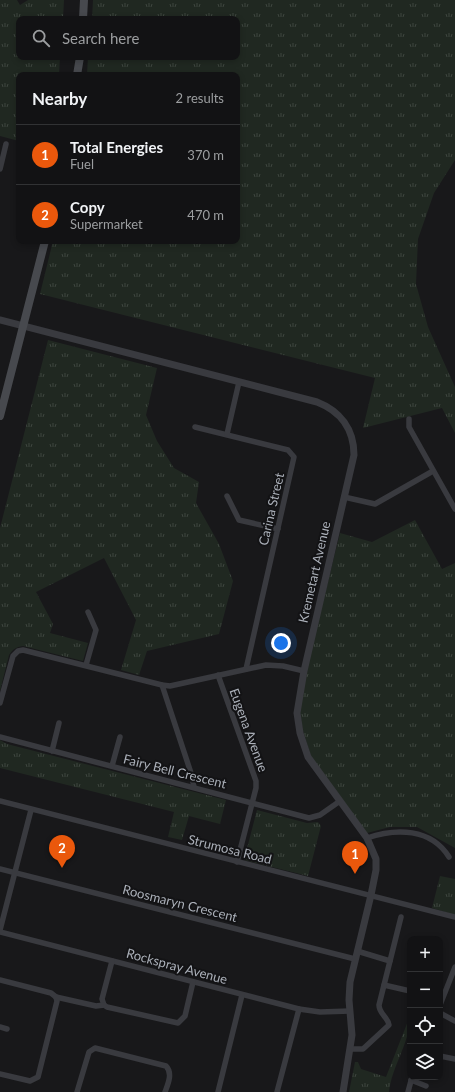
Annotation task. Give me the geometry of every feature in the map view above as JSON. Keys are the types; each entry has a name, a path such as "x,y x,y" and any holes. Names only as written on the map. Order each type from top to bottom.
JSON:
{"main road":[{"path":"78,16 79,0"},
{"path":"83,16 84,0"},
{"path":"76,60 76,72"},
{"path":"77,72 79,60"},
{"path":"0,416 39,244"},
{"path":"0,400 44,244"}],"street":[{"path":"0,170 6,144"},
{"name":"Kremetart Avenue","path":"0,320 20,327"},
{"name":"Kremetart Avenue","path":"0,324 20,327 106,347 317,402 328,407 338,415 349,429 354,448 304,671 297,713 300,733 308,757 367,838 376,859 376,870 372,895 356,955 350,988 352,1035 343,1092"},
{"path":"227,434 239,382"},
{"path":"409,419 409,427 455,509"},
{"name":"Carina Street","path":"195,427 288,450 293,455 294,459 246,669"},
{"path":"344,497 375,504 434,471"},
{"path":"227,496 234,513 239,520 278,529"},
{"path":"86,665 96,630 88,612"},
{"path":"0,703 13,656 18,651 23,650 170,686 246,669 274,665 304,671"},
{"name":"Eugena Avenue","path":"218,675 256,781 237,862"},
{"path":"162,685 191,773 194,787"},
{"path":"52,751 59,723"},
{"name":"Fairy Bell Crescent","path":"0,737 309,818 320,815 340,801"},
{"path":"112,766 120,737"},
{"name":"Strumosa Road","path":"0,801 455,917"},
{"path":"0,931 31,810"},
{"path":"367,838 386,832 414,832 424,836 441,847 449,857"},
{"name":"Roosmaryn Crescent","path":"0,869 356,955 390,961"},
{"path":"351,1049 362,1049 388,1027 388,1021 378,1007 402,917"},
{"name":"Rockspray Avenue","path":"0,931 299,1009 320,1012 350,1011"},
{"path":"104,1005 102,997 112,961"},
{"path":"443,997 455,967"},
{"path":"0,980 51,993 56,997 96,1006 104,1005 178,1023 185,1016 193,982"},
{"path":"384,985 407,990"},
{"path":"218,1092 242,995"},
{"path":"0,1074 30,1082 38,1077 57,1001 56,997"},
{"path":"277,1092 299,1009"},
{"path":"443,1015 455,1021"},
{"path":"0,1027 7,1029"},
{"path":"77,1092 89,1052 95,1048 166,1066 169,1070 170,1076 165,1092"},
{"path":"443,1057 455,1059"},
{"path":"408,1092 411,1080"},
{"path":"416,1080 426,1086"}],"green space":[{"path":"0,0 17,0 20,5 28,0 64,0 63,16 16,16 16,60 60,60 59,72 16,72 16,140 0,136"},
{"path":"93,0 455,0 455,160 434,193 418,239 416,284 428,327 455,387 455,433 442,408 363,428 375,378 40,294 52,244 240,244 240,72 87,72 88,60 240,60 240,16 92,16"},
{"path":"48,340 157,368 146,415 157,441 174,468 199,482 196,503 219,544 233,581 219,634 147,651 139,675 121,670 136,620 104,558 36,592 53,624 50,633 88,643 83,661 23,646 18,647 9,655 0,691 0,528"},
{"path":"415,520 442,569 455,563 455,848 417,827 390,827 367,833 311,756 303,731 300,712 306,671 340,533 372,542"},
{"path":"0,740 7,744 226,800 220,824 189,816 182,840 168,837 174,812 0,768"},
{"path":"257,810 307,823 318,822 321,826 308,876 244,860"},
{"path":"440,876 455,879 455,915 432,908"},
{"path":"407,1024 407,1036 389,1092 349,1092 355,1062 358,1062 361,1069 386,1077"}],"place":[{"name":"Copy","path":"62,868"},
{"name":"Total Energies","path":"355,874"}]}
